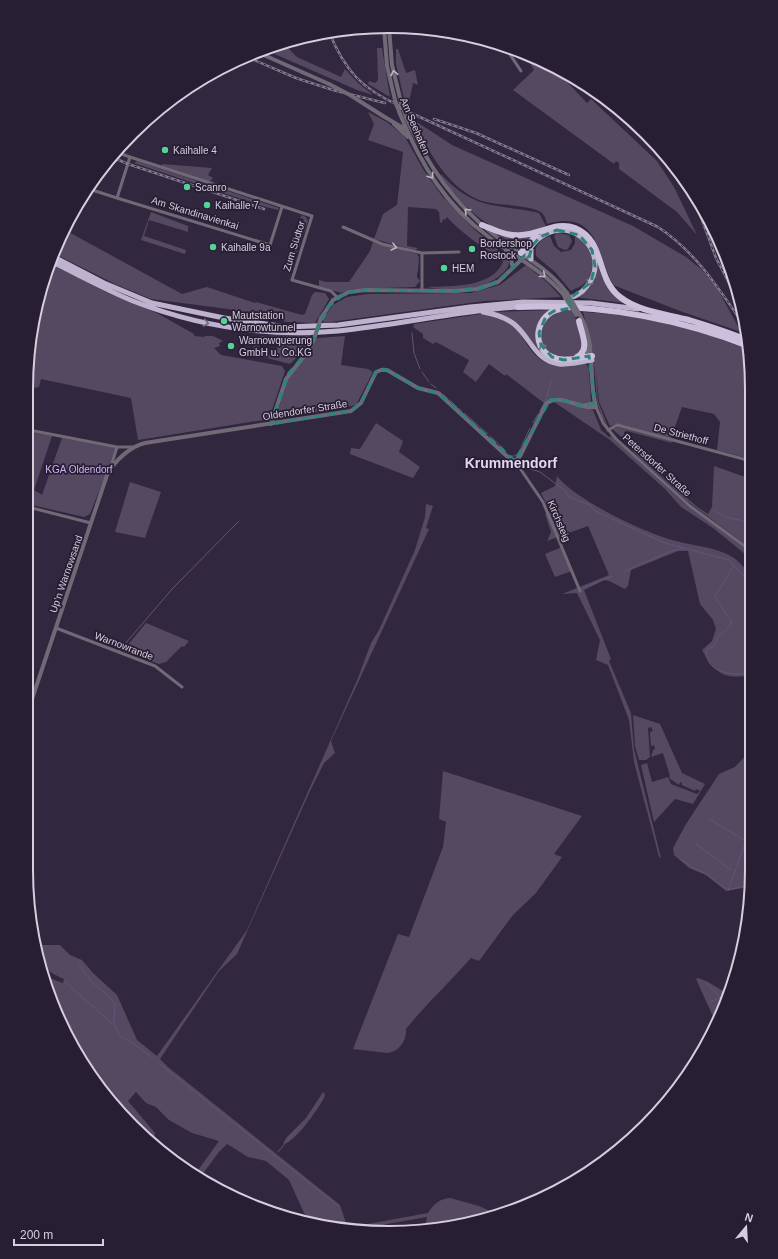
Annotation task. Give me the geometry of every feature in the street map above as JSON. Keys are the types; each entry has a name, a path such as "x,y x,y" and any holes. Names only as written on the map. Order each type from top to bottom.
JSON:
{"highway":[{"path":"482,225 503,234 516,236 562,226 575,228 585,234 596,249 604,277 611,289 627,302 651,311"},
{"path":"522,256 532,238 545,229"},
{"path":"522,256 540,237 551,232 569,231 579,235 587,241 592,250 595,261 593,277 582,292 569,298 543,299 540,301"},
{"path":"531,259 532,246"},
{"path":"58,259 104,283 152,303 224,318 286,327 338,325 485,305 540,301 591,303 651,311 689,320 741,337"},
{"path":"56,264 92,282 147,306 190,320 250,330 284,332 338,330 476,311 518,307 574,307 664,319 742,344"},
{"path":"574,307 550,313 542,321 538,333 541,345 547,354 557,359 591,359"},
{"path":"476,311 495,315 509,321 521,331 536,353 546,360 563,364 591,359"},
{"path":"575,358 580,356 585,347 578,317"}],"street":[{"name":"Am Seehafen","path":"384,33 388,75 395,100 411,143 432,179 474,226 500,245 522,256"},
{"name":"Am Seehafen","path":"389,33 394,73 401,102 415,138 440,180 463,207 482,225 522,256"},
{"path":"510,55 521,71"},
{"path":"265,56 350,95 406,130 415,138"},
{"path":"391,121 406,134 411,143"},
{"path":"121,154 282,207"},
{"path":"93,190 117,198 130,157"},
{"name":"Am Skandinavienkai","path":"117,198 270,245 282,207"},
{"name":"Zum Südtor","path":"282,207 312,216 292,280 331,291 337,297"},
{"path":"343,227 373,240 415,252 459,252"},
{"path":"500,245 511,257 512,265"},
{"path":"422,253 422,290"},
{"path":"271,424 286,379 308,351 321,318 337,297 348,292 361,290 456,291 477,289 492,285 509,273 522,256"},
{"path":"509,273 512,265 522,256"},
{"name":"Petersdorfer Straße","path":"522,256 531,259 548,272 565,293 589,336 596,405 608,430 690,506 745,546"},
{"name":"Petersdorfer Straße","path":"522,256 565,293"},
{"name":"Oldendorfer Straße","path":"133,447 145,443 351,411 361,403 374,375 378,371 384,369 394,373 418,388 438,393 510,459 515,461"},
{"path":"515,461 520,456 546,404 550,400 560,399 582,406 596,405"},
{"name":"De Striethoff","path":"608,430 617,425 745,459"},
{"path":"33,431 117,447 133,447"},
{"path":"110,470 117,447"},
{"name":"Up’n Warnowsand","path":"33,696 110,470 133,447"},
{"name":"Kirchsteig","path":"515,461 543,502 580,591"},
{"path":"33,508 91,523"},
{"name":"Warnowrande","path":"56,628 155,666 182,687"}],"highlighted area":[{"path":"557,230 579,235 592,250 595,266 591,282 568,300 572,308 554,311 546,316 539,333 541,345 552,357 564,360 589,356 595,403 582,406 560,399 550,400 515,461 438,393 418,388 384,369 376,372 361,403 351,411 271,424 289,373 308,351 328,307 345,293 365,290 456,291 486,287 503,278 525,255 529,258 532,246 540,237"}],"green space":[{"path":"288,48 297,57 341,77 345,69 357,82 373,95 357,90 272,53"},
{"path":"377,48 382,48 390,97 368,84 369,81 375,83 378,80"},
{"path":"396,49 398,49 406,73 415,70 418,85 413,83 409,102 410,105 405,103 396,64"},
{"path":"530,62 565,80 587,103 591,99 657,161 674,187 697,235 677,212 619,169 619,163 616,161 614,164 513,90 534,70"},
{"path":"368,112 387,122 405,137 423,169 442,196 474,229 509,259 507,269 497,278 488,283 468,288 436,289 427,287 459,286 480,281 490,277 498,270 503,262 453,224 447,217 445,220 443,219 442,223 440,222 439,212 436,209 408,207 407,246 418,248 415,250 374,239 383,214 397,205 403,152 368,140 374,124"},
{"path":"413,121 417,122 452,145 633,226 686,257 702,270 716,286 740,332 680,311 613,285 594,238 587,229 577,223 564,221 547,224 543,214 537,210 486,202 467,194 448,177 432,156"},
{"path":"137,161 279,208 278,210 266,207 134,163"},
{"path":"162,164 212,168 208,175 213,178 209,183 161,167"},
{"path":"441,174 463,194 484,203 539,213 546,226 530,232 513,234 491,226 472,212 463,203 441,176"},
{"path":"151,212 188,226 188,232 149,220 144,236 186,250 185,254 141,240"},
{"path":"302,215 306,217 308,221 295,257 289,255 291,251 294,252 304,219 300,218"},
{"path":"560,227 542,234 525,251 536,237 541,233"},
{"path":"574,230 584,235 589,241 593,248 605,283 624,303 575,297 588,286 595,273 596,260 592,247 584,236"},
{"path":"70,233 182,294 207,287 255,303 256,302 302,315 305,314 312,295 315,292 325,293 329,299 315,323 287,322 228,309 151,299 115,284 59,256"},
{"path":"557,233 569,235 572,241 568,249 565,250 558,247 554,236"},
{"path":"499,235 531,236 520,250"},
{"path":"550,236 554,246 561,252 571,250 575,243 576,236 587,245 590,251 593,265 589,278 585,283 571,291 555,272 537,257 536,250 538,244 543,239"},
{"path":"373,242 417,254 419,257 417,277 420,281 415,287 354,289 341,293 319,286 319,280 326,282 349,282 370,251"},
{"path":"526,265 548,283 561,297 484,301 323,323 325,316 333,305 347,297 368,294 471,293 500,285"},
{"path":"55,266 102,290 157,313 194,334 194,336 213,336 223,341 219,343 220,346 214,348 221,355 282,366 285,371 269,419 138,440 131,398 41,379 39,387 33,388 36,343 45,297"},
{"path":"551,310 536,332 550,359 546,359 523,330 492,312"},
{"path":"570,310 576,319 583,348 574,357 555,357 549,354 545,349 542,343 541,330 547,318 552,314 558,311"},
{"path":"583,312 661,322 706,334 742,348 745,389 745,457 717,450 720,422 714,414 682,407 671,438 616,424 610,426 599,402 596,370 598,402 608,427 602,418 597,402 593,352"},
{"path":"480,314 495,316 506,320 520,334 532,351 539,358 549,364 563,366 586,364 589,368 591,403 582,406 564,400 544,403 506,374 505,376 489,364 476,382 463,372 469,360 436,342 433,344 423,338 423,334 413,327 414,324"},
{"path":"311,335 304,350 290,364 259,356 260,353 276,356 279,339 260,341 256,355 254,356 252,354 256,336"},
{"path":"345,336 341,365 368,369 373,372 356,405 275,420 288,378 317,338"},
{"path":"554,402 563,402 593,410 601,430 609,437 611,436 683,502 745,548 745,554 713,528 681,507 664,488 610,440"},
{"path":"376,423 403,441 399,452 420,467 413,478 350,454 351,448 360,449"},
{"path":"617,427 671,441 672,443 627,431 624,432 627,440 634,449 656,472 708,514 712,507 714,466 745,477 745,544 687,501 634,453 628,442 612,429"},
{"name":"KGA Oldendorf","path":"33,433 52,436 34,490 42,495 62,438 116,448 90,514 84,517 33,505"},
{"path":"557,476 578,495 625,521 656,535 727,554 734,558 745,570 745,676 741,677 733,677 720,673 710,664 702,650 712,641 716,629 713,620 700,604 688,551 678,551 631,570 628,586 625,589 604,580 584,590 611,659 609,661 631,713 634,749 661,858 659,857 634,762 629,720 608,665 596,660 600,640 577,593 562,594 609,575 588,526 547,541 551,532 545,514 550,511 541,493 555,486"},
{"path":"130,482 161,492 145,538 115,532"},
{"path":"426,504 433,506 426,528 429,529 331,741 335,753 324,763 310,791 237,954 219,971 160,1059 340,1205 346,1223 343,1223 307,1216 304,1213 289,1180 266,1161 248,1157 227,1144 203,1173 198,1170 219,1141 192,1133 169,1120 156,1107 146,1103 136,1092 128,1101 155,1133 154,1138 121,1105 93,1068 81,1048 60,1006 50,978 63,983 64,979 47,969 41,945 60,945 70,955 82,960 93,973 117,995 137,1040 157,1056 247,930 358,678 371,643 379,630 415,550 425,517"},
{"path":"562,547 572,571 555,577 545,554"},
{"path":"146,623 189,641 166,662 159,664 123,651"},
{"path":"633,715 660,724 682,773 705,784 693,804 675,799 654,822 641,765 647,763 652,782 668,777 671,784 697,794 700,791 696,789 695,791 682,785 680,782 679,785 669,778 670,776 663,753 651,757 653,750 655,749 654,745 651,746 650,732 653,731 651,727 648,728 650,757 646,760 639,760 635,746"},
{"path":"745,756 744,888 726,891 706,875 689,868 674,855 673,848 686,824 719,774 735,767"},
{"path":"443,771 582,816 554,854 562,857 536,893 513,915 479,961 471,958 406,1029 404,1042 399,1048 395,1051 387,1053 353,1049 398,934 409,937 443,847 446,822 439,819"},
{"path":"698,978 706,981 723,991 713,1016 696,979"},
{"path":"323,1092 325,1094 324,1098 306,1125 294,1138 283,1144 286,1138 306,1118"},
{"path":"450,1198 479,1206 490,1211 435,1223 426,1224 427,1217 378,1226 363,1225 428,1213 437,1202"}],"waterway":[{"path":"412,333 414,353 420,369"},
{"path":"422,372 429,382"},
{"path":"547,397 551,381"},
{"path":"431,384 436,388"},
{"path":"443,394 448,399"},
{"path":"540,411 547,398"},
{"path":"450,400 457,407"},
{"path":"458,408 462,411"},
{"path":"464,413 488,434"},
{"path":"533,423 538,414"},
{"path":"511,456 515,456 519,452 530,428"},
{"path":"490,436 504,449"},
{"path":"521,466 540,472 564,490 569,497 590,505 595,511 665,543 729,560 745,578"},
{"path":"714,511 726,517 743,521"},
{"path":"119,651 173,588 239,521"},
{"path":"625,571 671,551 684,548"},
{"path":"728,617 715,597 734,565"},
{"path":"583,588 613,576"},
{"path":"729,619 732,622 729,627 718,637 714,646 707,649 707,657 710,663 721,671 736,674 745,674"},
{"path":"709,819 745,840"},
{"path":"695,843 731,870"},
{"path":"728,890 745,844"},
{"path":"681,859 693,868 706,874 728,890 744,886"},
{"path":"78,964 92,982 115,1004 114,1025 120,1036 153,1058"},
{"path":"64,981 114,1025"},
{"path":"706,982 721,998"},
{"path":"708,1003 720,997"},
{"path":"160,1064 338,1206"},
{"path":"278,1152 297,1129"}],"railway":[{"path":"332,38 348,68 356,77 375,93 400,106"},
{"path":"254,60 296,78 333,90 385,103"},
{"path":"396,106 658,227 672,237 696,260 717,286 737,315"},
{"path":"434,119 476,133 569,175"},
{"path":"117,159 264,209"},
{"path":"703,222 716,258 728,281"}],"place":[{"name":"Kaihalle 4","path":"165,150"},
{"name":"Scanro","path":"187,187"},
{"name":"Kaihalle 7","path":"207,205"},
{"name":"Kaihalle 9a","path":"213,247"},
{"name":"Bordershop Rostock","path":"472,249"},
{"name":"HEM","path":"444,268"},
{"name":"Mautstation Warnowtunnel","path":"224,321"},
{"name":"Warnowquerung GmbH u. Co.KG","path":"231,346"}],"district":[{"name":"Krummendorf","path":"511,463"}]}
